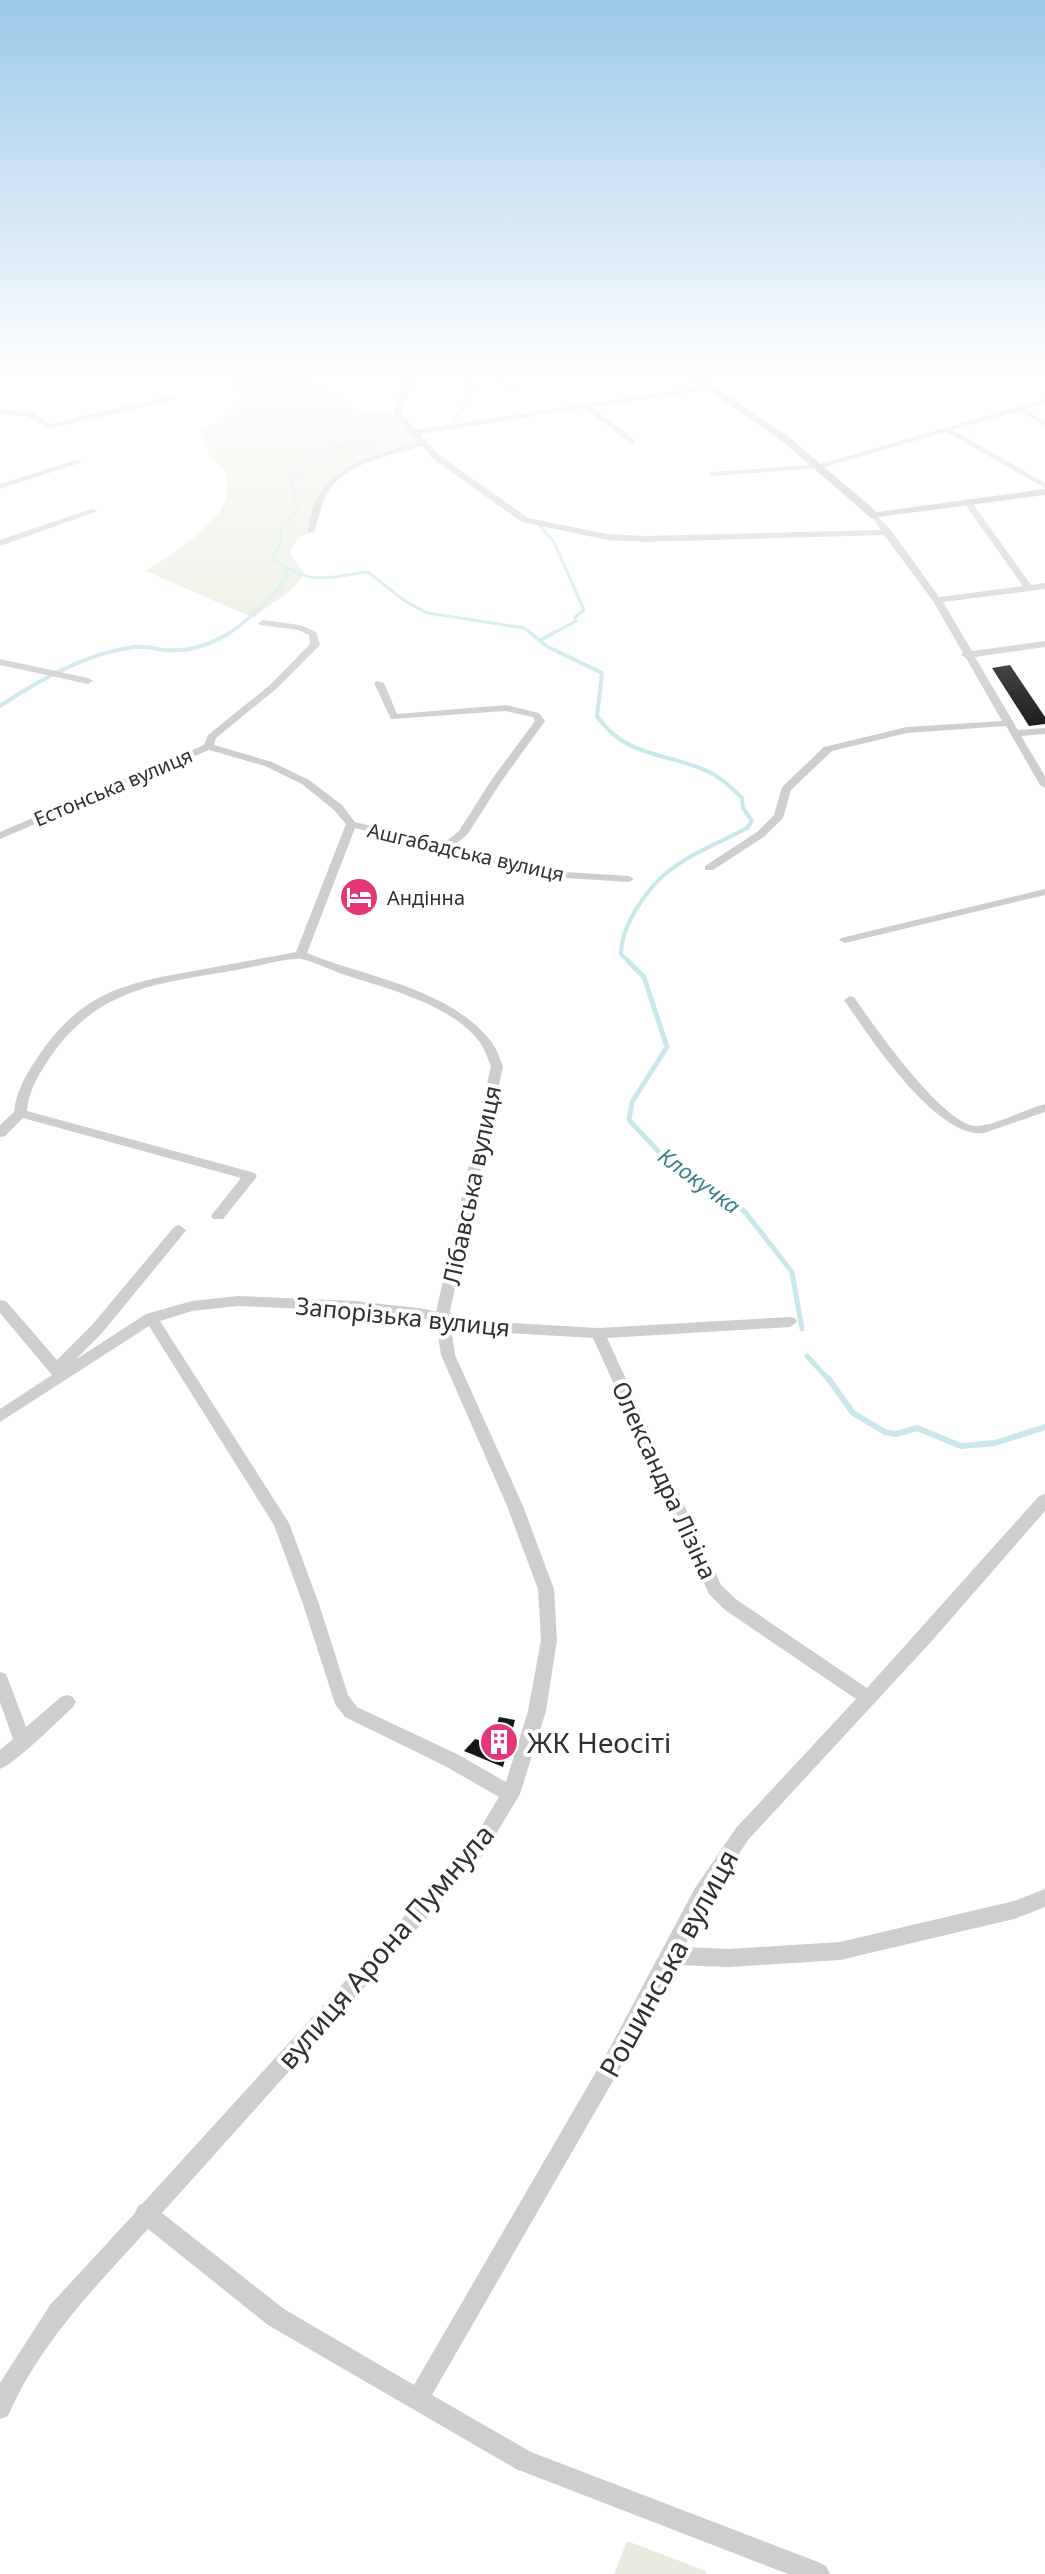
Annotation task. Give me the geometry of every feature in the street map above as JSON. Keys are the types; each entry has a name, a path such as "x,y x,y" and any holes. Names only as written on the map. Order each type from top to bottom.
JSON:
{"street":[{"path":"311,531 325,493"},
{"path":"486,493 525,520 607,537 731,538 888,532"},
{"path":"850,493 888,532 937,600 966,655 1045,785"},
{"path":"875,516 1022,493"},
{"path":"968,503 1029,588"},
{"path":"0,543 94,511"},
{"path":"937,600 1045,586"},
{"name":"Естонська вулиця","path":"0,836 208,747 212,737 273,687 315,645 313,634 300,628 263,623"},
{"path":"966,655 1045,644"},
{"path":"0,662 88,681"},
{"path":"379,683 394,717 506,708 536,715 540,721 463,833 444,848"},
{"path":"709,868 761,834 779,816 786,789 828,749 907,730 1012,728 1045,731"},
{"path":"0,1133 20,1113 21,1101 35,1070 61,1033 76,1018 112,995 140,984 301,955 310,923 345,845 351,824 323,791 263,762 208,747"},
{"name":"Ашгабадська вулиця","path":"351,824 550,874 629,879"},
{"path":"845,940 1045,892"},
{"name":"Лібавська вулиця","path":"301,955 424,999 464,1019 482,1034 494,1053 497,1066 442,1318"},
{"path":"850,1000 872,1033 941,1112 961,1129 996,1126 1045,1108"},
{"path":"20,1113 250,1176 218,1216"},
{"path":"60,1374 62,1364 97,1329 179,1230"},
{"name":"Запорізька вулиця","path":"0,1416 60,1374 151,1318 192,1306 238,1301 355,1306 442,1318 460,1325 598,1333 790,1322"},
{"path":"1,1305 60,1374"},
{"path":"151,1318 281,1523 341,1699 351,1712 451,1760 511,1794"},
{"name":"вулиця Арона Пумнула","path":"0,2408 58,2313 145,2213 478,1848 511,1794 540,1697 549,1640 546,1589 515,1506 448,1355 442,1318"},
{"name":"Олександра Лізіна","path":"598,1333 715,1589 731,1605 866,1697"},
{"name":"Рошинська вулиця","path":"418,2399 614,2060 702,1894 742,1834 924,1638 1045,1500"},
{"path":"0,1679 23,1742"},
{"path":"0,1761 67,1702"},
{"path":"668,1955 728,1958 840,1951 1014,1910 1045,1898"},
{"path":"145,2213 276,2317 524,2461 818,2574"}],"shaded area":[{"path":"226,493 326,493 313,532 298,539 290,554 304,573 300,580 254,618 145,571 203,529 214,519"},
{"path":"627,2541 706,2571 705,2574 614,2574"}],"building":[{"path":"1010,665 1045,717 1045,724 1029,726 992,668"},
{"name":"Андінна","path":"348,887 377,890 371,906 341,903"},
{"name":"ЖК Неосіті","path":"499,1717 515,1720 503,1767 464,1751 475,1739 491,1744"}],"waterway":[{"name":"Клокучка","path":"285,567 272,558 281,543 281,529 297,512 294,493"},
{"path":"540,526 554,542 584,610 575,617 576,621 552,634"},
{"path":"230,633 252,615 287,578 285,567"},
{"name":"Клокучка","path":"285,567 317,578 368,572 405,601 427,613 524,628 532,634"},
{"name":"Клокучка","path":"529,632 548,647 602,673 597,716 609,730 636,748 717,776 742,798 743,808 752,821 747,828 673,867 650,890 625,932 621,954 644,977 667,1047 632,1102 629,1120 660,1153 721,1191 746,1213 792,1272 802,1329"},
{"path":"541,640 555,632"},
{"path":"0,706 47,677 100,655 135,647 166,650 192,648 230,633"},
{"name":"Клокучка","path":"807,1356 829,1380"},
{"name":"Клокучка","path":"828,1378 853,1413 885,1432 896,1434 917,1428 961,1446 995,1443 1045,1427"}],"place":[{"name":"Андінна","path":"359,897"},
{"name":"ЖК Неосіті","path":"499,1742"}]}
